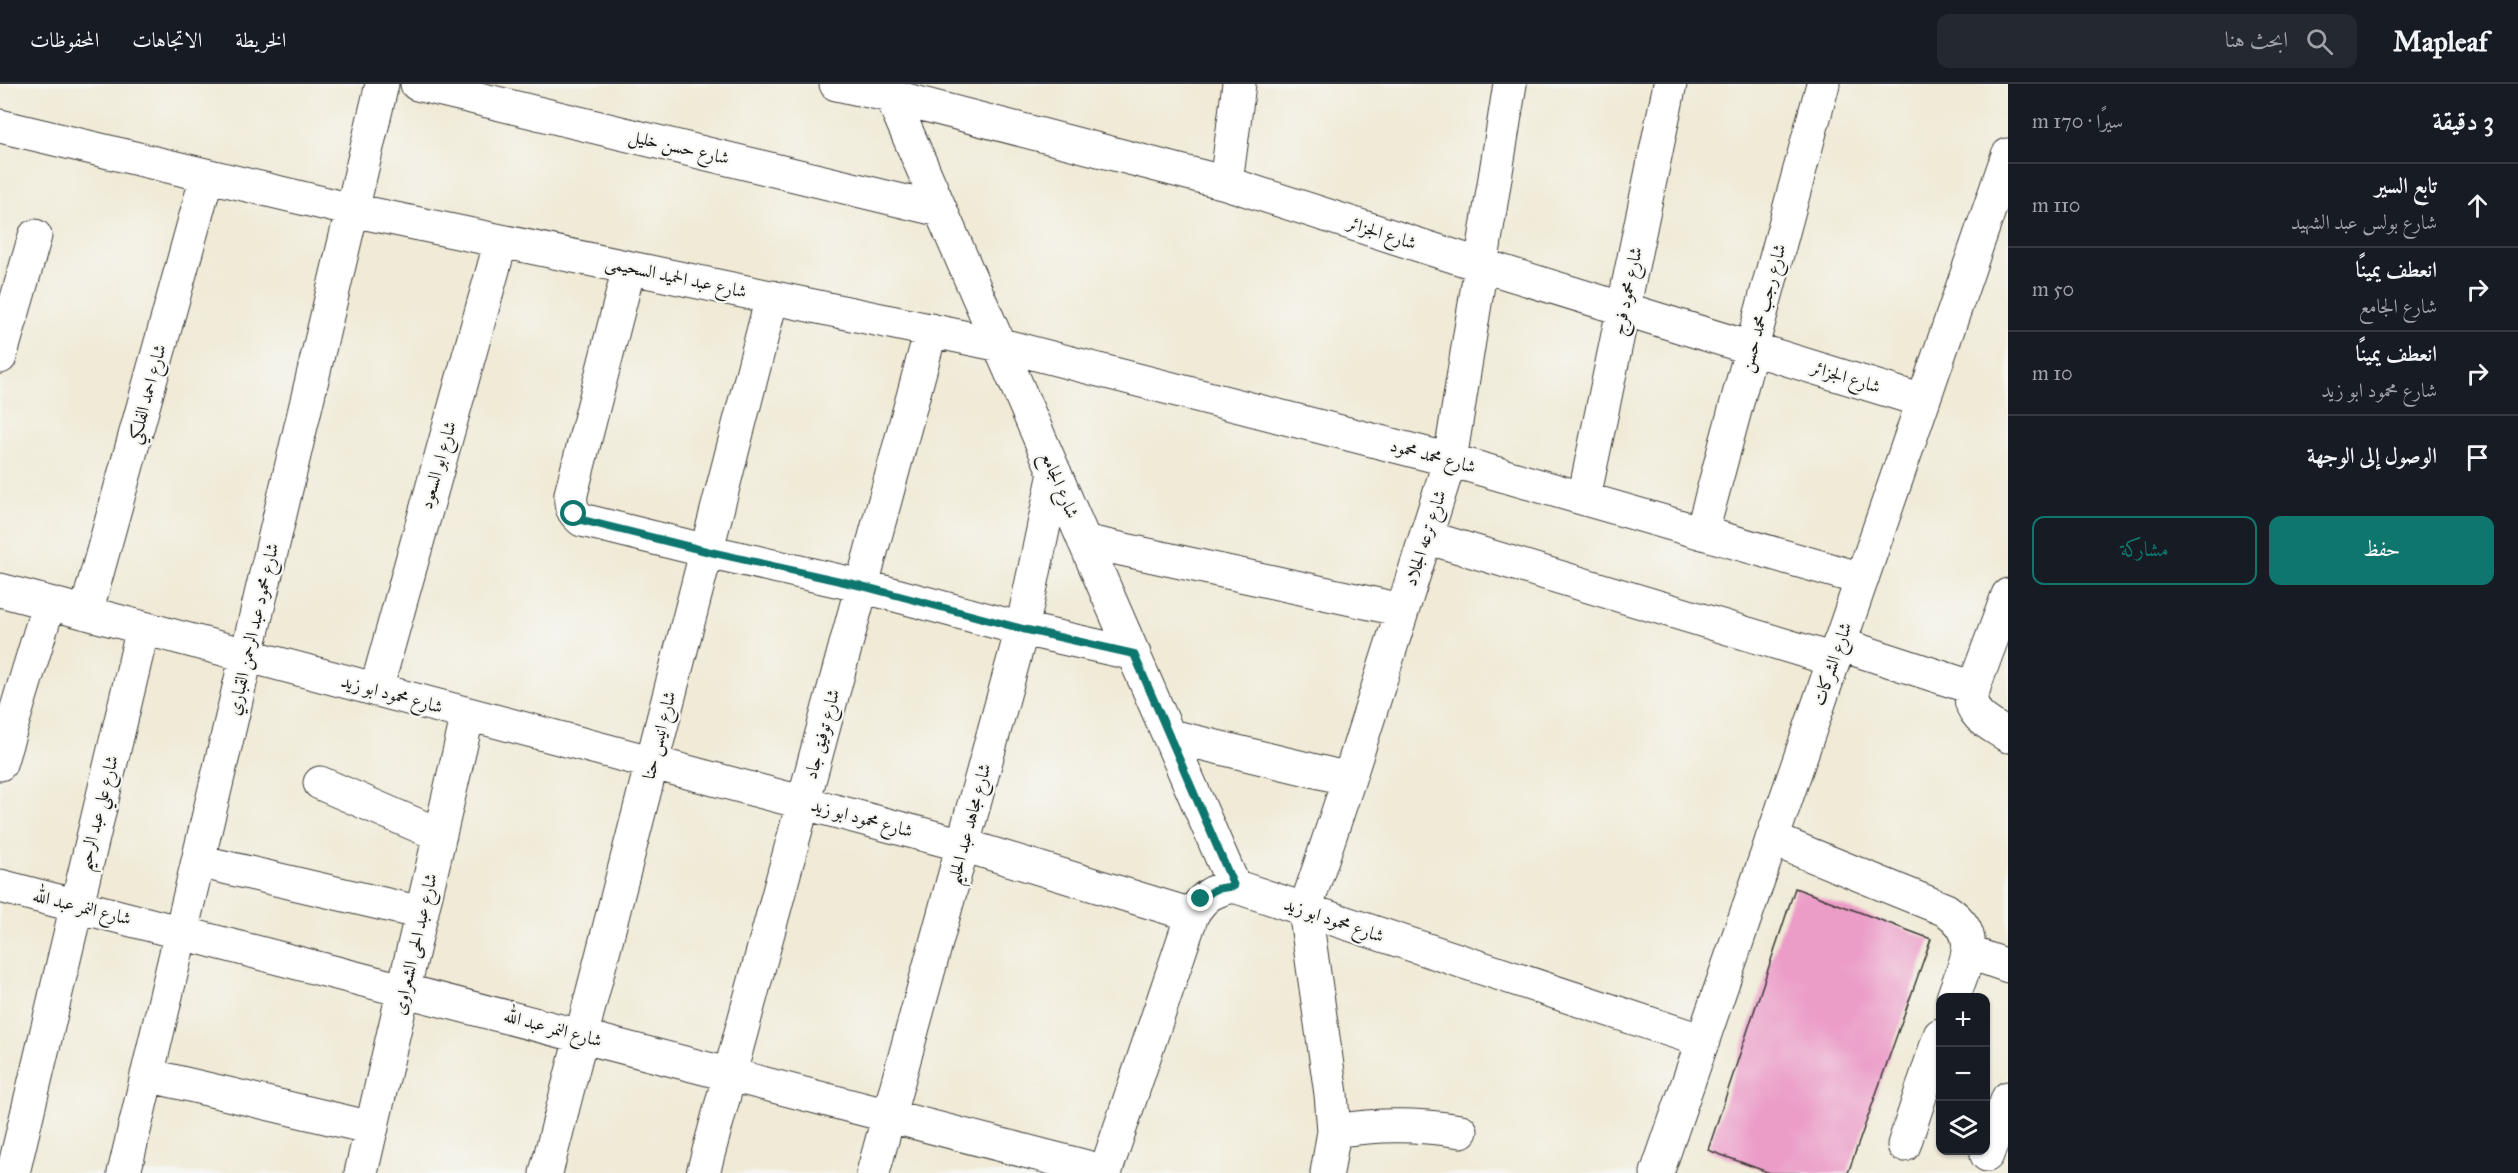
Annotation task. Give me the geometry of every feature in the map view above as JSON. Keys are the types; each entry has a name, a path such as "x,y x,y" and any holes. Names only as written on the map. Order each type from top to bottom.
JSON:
{"street":[{"name":"شارع محمود عبد الرحمن القباري","path":"124,1173 382,84"},
{"name":"شارع حسن خليل","path":"417,84 940,210"},
{"name":"شارع الجزائر","path":"836,84 890,88 1226,183 1481,265 1923,401"},
{"path":"1226,183 1239,84"},
{"name":"شارع ترعه الجلاد","path":"1305,910 1450,460 1510,84"},
{"name":"شارع محمود فرج","path":"1584,498 1670,84"},
{"name":"شارع رجب محمد حسن","path":"1702,532 1823,84"},
{"name":"شارع الجامع","path":"890,88 940,210 1001,345 1234,886"},
{"name":"شارع عبد الحميد السحيمى","path":"0,126 352,210 1001,345"},
{"name":"شارع الشركات","path":"1657,1173 2008,154"},
{"name":"شارع احمد الفلكي","path":"86,613 207,176"},
{"path":"0,357 35,236"},
{"name":"شارع ابو السعود","path":"376,690 501,241"},
{"path":"629,268 571,494 570,504 574,514 582,520 862,586 1023,629 1134,654"},
{"name":"شارع انيس حنا","path":"546,1173 772,297"},
{"name":"شارع توفيق جاد","path":"703,1173 931,330"},
{"name":"شارع محمد محمود","path":"1001,345 1450,460 1862,579"},
{"name":"شارع مجاهد عبد الحليم","path":"873,1173 1023,629 1055,473"},
{"path":"1426,537 1974,688"},
{"path":"1084,541 1402,610"},
{"name":"شارع محمود ابو زيد","path":"0,590 963,845 1192,915"},
{"path":"2008,595 1974,688 1971,704 1974,712 2008,736"},
{"path":"0,764 49,603"},
{"name":"شارع علي عبد الرحيم","path":"13,1173 143,628"},
{"name":"شارع عبد الحى الشعراوى","path":"361,1173 468,714"},
{"path":"1171,736 1349,779"},
{"path":"320,783 440,836"},
{"path":"1772,839 1946,910 1961,920 1969,934 1968,952 1955,993"},
{"path":"198,861 422,913"},
{"name":"شارع النمر عبد الله","path":"0,886 1105,1172"},
{"path":"1105,1172 1192,915 1201,899 1216,889 1234,886"},
{"name":"شارع محمود ابو زيد","path":"1234,886 1703,1041"},
{"path":"1305,910 1331,1094 1334,1131 1327,1173"},
{"path":"1968,952 2008,966"},
{"path":"1904,1145 1937,1047"},
{"path":"147,1075 372,1128"},
{"path":"1990,1147 2008,1098"},
{"path":"1334,1131 1376,1125 1419,1125 1461,1131"}],"building":[{"path":"1795,888 1931,939 1848,1173 1770,1173 1708,1150"}],"route":[{"path":"574,514 582,520 862,586 1023,629 1134,654 1234,886 1216,889 1201,899"}]}
